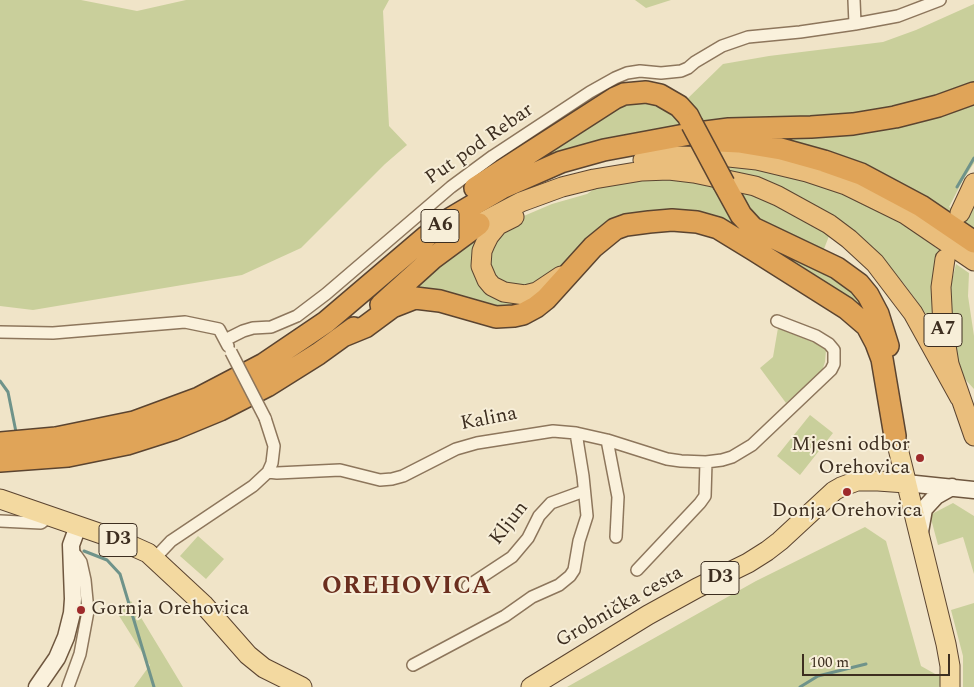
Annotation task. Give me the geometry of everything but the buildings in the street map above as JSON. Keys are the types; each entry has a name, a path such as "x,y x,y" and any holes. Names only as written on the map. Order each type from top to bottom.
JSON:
{"highway":[{"path":"427,236 456,200 615,98 624,94 640,92 660,95 679,106 688,116 741,215 753,228 837,268 852,278 866,292 878,314 886,336 890,361 889,394"},
{"path":"646,143 690,134 729,129 853,124 895,117 938,106 974,93"},
{"path":"646,143 699,140 739,142 781,149 824,161 861,174 889,188 937,216 974,242"},
{"name":"A6","path":"0,443 56,438 134,422 199,398 264,364 326,322 448,220 502,188 561,162 604,150 646,143"},
{"path":"479,224 496,209 516,197 562,177 590,168 672,156 729,157 782,165 846,185 905,214 974,261"},
{"path":"479,224 521,202 540,195 586,181 642,171 669,170 694,172 755,186 813,214 849,239 875,263 913,313 960,398"},
{"path":"573,268 537,292 519,294 504,292 492,286 483,273 482,251 489,236 503,222 535,208 584,191 608,176"},
{"path":"960,213 974,183"},
{"path":"343,336 365,326 392,307 415,298 440,301 488,316 514,316 531,310 542,303 573,268 614,229 626,225 672,220 697,222 714,226 754,250 856,316 867,326 876,343 885,371 896,436"},
{"name":"A6","path":"0,461 68,456 127,444 174,429 215,412 267,386 343,336 434,258 479,224"},
{"name":"A7","path":"945,259 941,287 943,327 949,364 974,436"}],"main road":[{"path":"896,436 946,644 950,666 950,687"},
{"name":"Grobnička cesta","path":"531,687 648,614 761,556 834,491 841,487 857,481 906,483"},
{"path":"906,483 974,490"},
{"path":"919,535 924,509 936,496 952,487"},
{"name":"D3","path":"0,499 140,548 155,558 204,605 248,655 264,668 302,687"},
{"path":"37,687 57,658 66,638 73,599 72,539 78,526"}],"street":[{"path":"854,0 855,24 898,16 940,0"},
{"name":"Put pod Rebar","path":"225,340 248,329 281,324 297,316 451,187 493,156 590,92 615,78 627,73 640,71 661,73 680,71 688,68 722,46 748,37 855,24"},
{"name":"Kalina","path":"268,472 340,470 380,480 392,479 403,476 456,449 477,443 553,432 576,433 607,440 667,459 706,462 722,460 732,457 752,445 831,370 834,364 834,350 829,344 816,336 777,321"},
{"path":"0,332 53,334 185,322 219,329 265,418 274,446 272,463 268,472 253,486 171,541 155,558"},
{"path":"413,665 505,616 532,597 566,581 574,570 579,541 587,516 576,433"},
{"path":"607,440 618,497 616,537"},
{"path":"637,570 705,496 706,462"},
{"name":"Kljun","path":"468,586 512,557 528,538 539,516 552,503 584,490"},
{"path":"0,521 41,523 45,522 50,516"},
{"path":"68,687 80,654 88,611 81,562 76,555 71,553"}],"green space":[{"path":"0,0 81,0 137,11 186,0 389,0 383,11 389,126 407,145 385,164 301,248 242,275 33,310 0,306"},
{"path":"635,0 671,0 646,8"},
{"path":"974,4 974,87 892,111 698,126 682,104 723,64 769,56 883,42 916,30"},
{"path":"662,102 688,128 643,132 600,141 547,156 551,149 617,103"},
{"path":"974,102 974,163 949,207 965,217 974,198 974,234 768,136"},
{"path":"707,164 772,172 803,179 845,193 884,213 939,250 935,270 939,339 924,311 879,254"},
{"path":"639,176 718,184 735,215 856,290 882,343 742,237 647,218 532,289 502,286 484,264 484,256 512,221 552,204 587,194 603,183"},
{"path":"729,186 747,190 831,231 822,254 767,229"},
{"path":"490,229 480,277 542,297 505,310 407,294 445,261"},
{"path":"956,264 969,273 968,296 974,336 974,389 964,378 955,349 951,320 950,289"},
{"path":"778,328 820,345 826,350 822,371 786,403 760,368 773,357"},
{"path":"810,415 833,433 800,475 777,456"},
{"path":"953,503 974,516 974,574 963,537 938,545 930,515"},
{"path":"865,527 886,541 921,666 944,679 939,687 567,687 756,581"},
{"path":"198,536 224,559 206,579 180,556"},
{"path":"131,601 183,687 134,687 150,665 116,611"},
{"path":"974,603 974,687 963,687 963,656 951,610"}],"waterway":[{"path":"957,187 974,158"},
{"path":"0,381 8,392 16,432"},
{"path":"84,551 107,560 120,574 154,687"},
{"path":"800,687 818,676 866,664"}],"place":[{"name":"Mjesni odbor Orehovica","path":"920,458"},
{"name":"Donja Orehovica","path":"847,492"},
{"name":"Gornja Orehovica","path":"81,610"}],"district":[{"name":"OREHOVICA","path":"407,588"}]}
